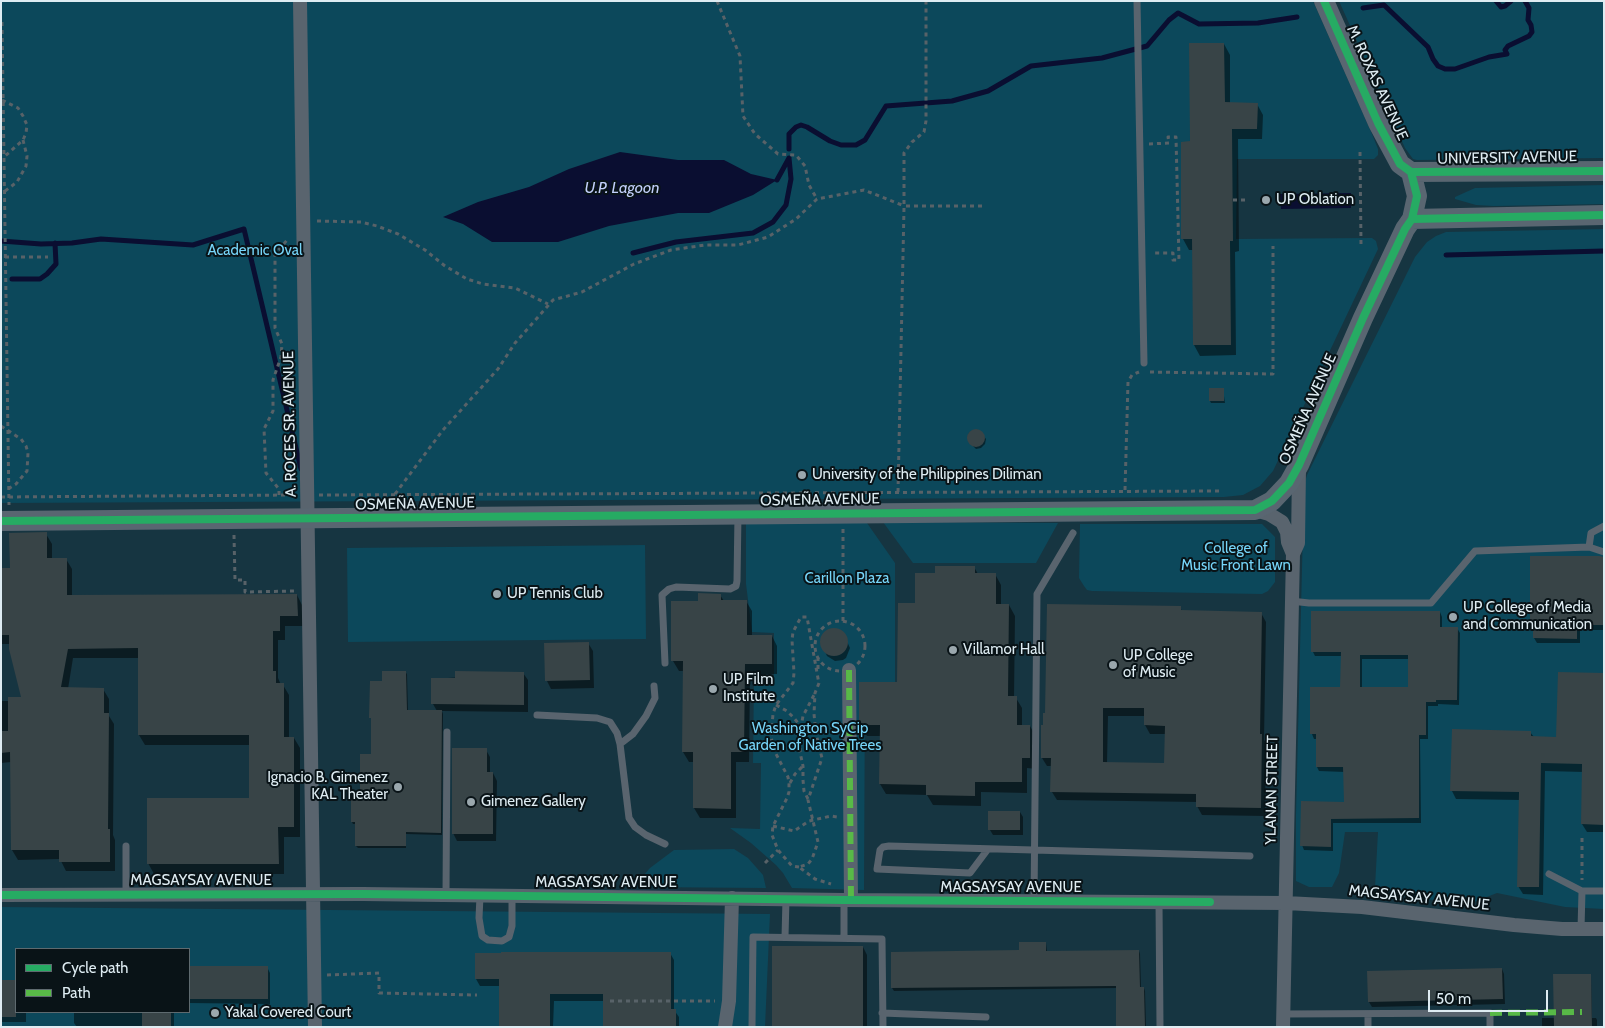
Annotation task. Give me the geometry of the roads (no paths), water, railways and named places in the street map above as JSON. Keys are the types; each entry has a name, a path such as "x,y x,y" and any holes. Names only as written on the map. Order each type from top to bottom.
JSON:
{"street":[{"name":"A. ROCES SR. AVENUE","path":"300,1 316,1027"},
{"name":"M. ROXAS AVENUE","path":"1324,1 1377,120 1400,164 1411,172"},
{"name":"UNIVERSITY AVENUE","path":"1411,172 1604,171"},
{"name":"OSMEÑA AVENUE","path":"5,514 234,519 1256,510 1272,501 1289,483 1299,465 1363,318 1405,229 1412,219 1417,196 1411,172"},
{"path":"1412,219 1604,216"},
{"name":"YLANAN STREET","path":"1283,1021 1291,601 1293,554 1298,543 1299,465"},
{"name":"YLANAN STREET","path":"1256,510 1269,514 1282,522 1293,554"},
{"path":"849,670 849,897"},
{"name":"MAGSAYSAY AVENUE","path":"1,895 446,895 786,900 849,897 1034,902 1286,903 1362,907 1562,929 1604,929"},
{"path":"725,1027 730,1001 732,898"}],"lane":[{"path":"1137,1 1144,363"},
{"path":"665,663 662,595 669,589 676,587 730,589 736,586 738,581 738,515"},
{"path":"1589,547 1591,533 1604,526"},
{"path":"1034,902 1037,594 1073,533"},
{"path":"1291,601 1309,603 1431,603 1475,551 1589,547 1604,552"},
{"path":"620,744 633,734 646,716 655,698 654,686"},
{"path":"537,715 597,718 610,722 620,744 629,818 635,827 646,835 665,844"},
{"path":"446,895 447,732"},
{"path":"126,846 126,894"},
{"path":"988,849 970,873 877,869 880,850 883,847 889,846 1250,856"},
{"path":"1549,874 1582,891 1604,891"},
{"path":"1581,929 1582,891"},
{"path":"480,896 479,918 482,936 488,940 502,941 509,937 512,926 512,896"},
{"path":"844,938 849,897"},
{"path":"785,937 786,900"},
{"path":"1159,902 1160,1027"},
{"path":"752,1027 753,937 882,939 882,1027"},
{"path":"882,1013 986,1017"},
{"path":"1283,1021 1368,1014 1490,1013 1490,1027"},
{"path":"1368,1014 1368,1027"}],"water":[{"name":"U.P. Lagoon","path":"620,152 678,160 724,160 751,174 777,180 753,195 709,213 678,213 609,226 558,242 492,242 463,224 443,217 478,202 529,187 569,169"},
{"path":"1351,193 1351,208 1281,209 1280,194"}],"waterway":[{"path":"1496,1 1501,7 1511,1"},
{"path":"1363,8 1384,5 1428,47 1438,66 1445,69 1455,69 1489,57 1507,54 1505,50 1508,46 1529,36 1532,32 1528,20 1529,8 1525,1"},
{"path":"789,149 789,134 801,125 830,141 841,145 856,145 865,140 886,106 952,101 988,91 1031,66 1102,58 1147,46 1169,20 1178,13 1199,24 1258,23 1297,17"},
{"path":"777,180 789,158"},
{"path":"633,253 676,242 753,233 773,222 786,205 791,179 789,158"},
{"path":"1,241 41,244 72,243 101,239 193,245 244,229 301,469"},
{"path":"12,279 40,279 47,274 56,264 55,243"},
{"path":"1446,255 1604,251"}],"place":[{"name":"UP Oblation","path":"1266,200"},
{"name":"University of the Philippines Diliman","path":"802,475"},
{"name":"UP Tennis Club","path":"497,594"},
{"name":"UP College of Media and Communication","path":"1453,617"},
{"name":"Villamor Hall","path":"953,650"},
{"name":"UP College of Music","path":"1113,665"},
{"name":"UP Film Institute","path":"713,689"},
{"name":"Ignacio B. Gimenez KAL Theater","path":"398,787"},
{"name":"Gimenez Gallery","path":"471,802"},
{"name":"Yakal Covered Court","path":"215,1013"}],"park label":[{"name":"Academic Oval","path":"255,251"},
{"name":"College of Music Front Lawn","path":"1236,558"},
{"name":"Carillon Plaza","path":"847,579"},
{"name":"Washington SyCip Garden of Native Trees","path":"810,738"}]}
